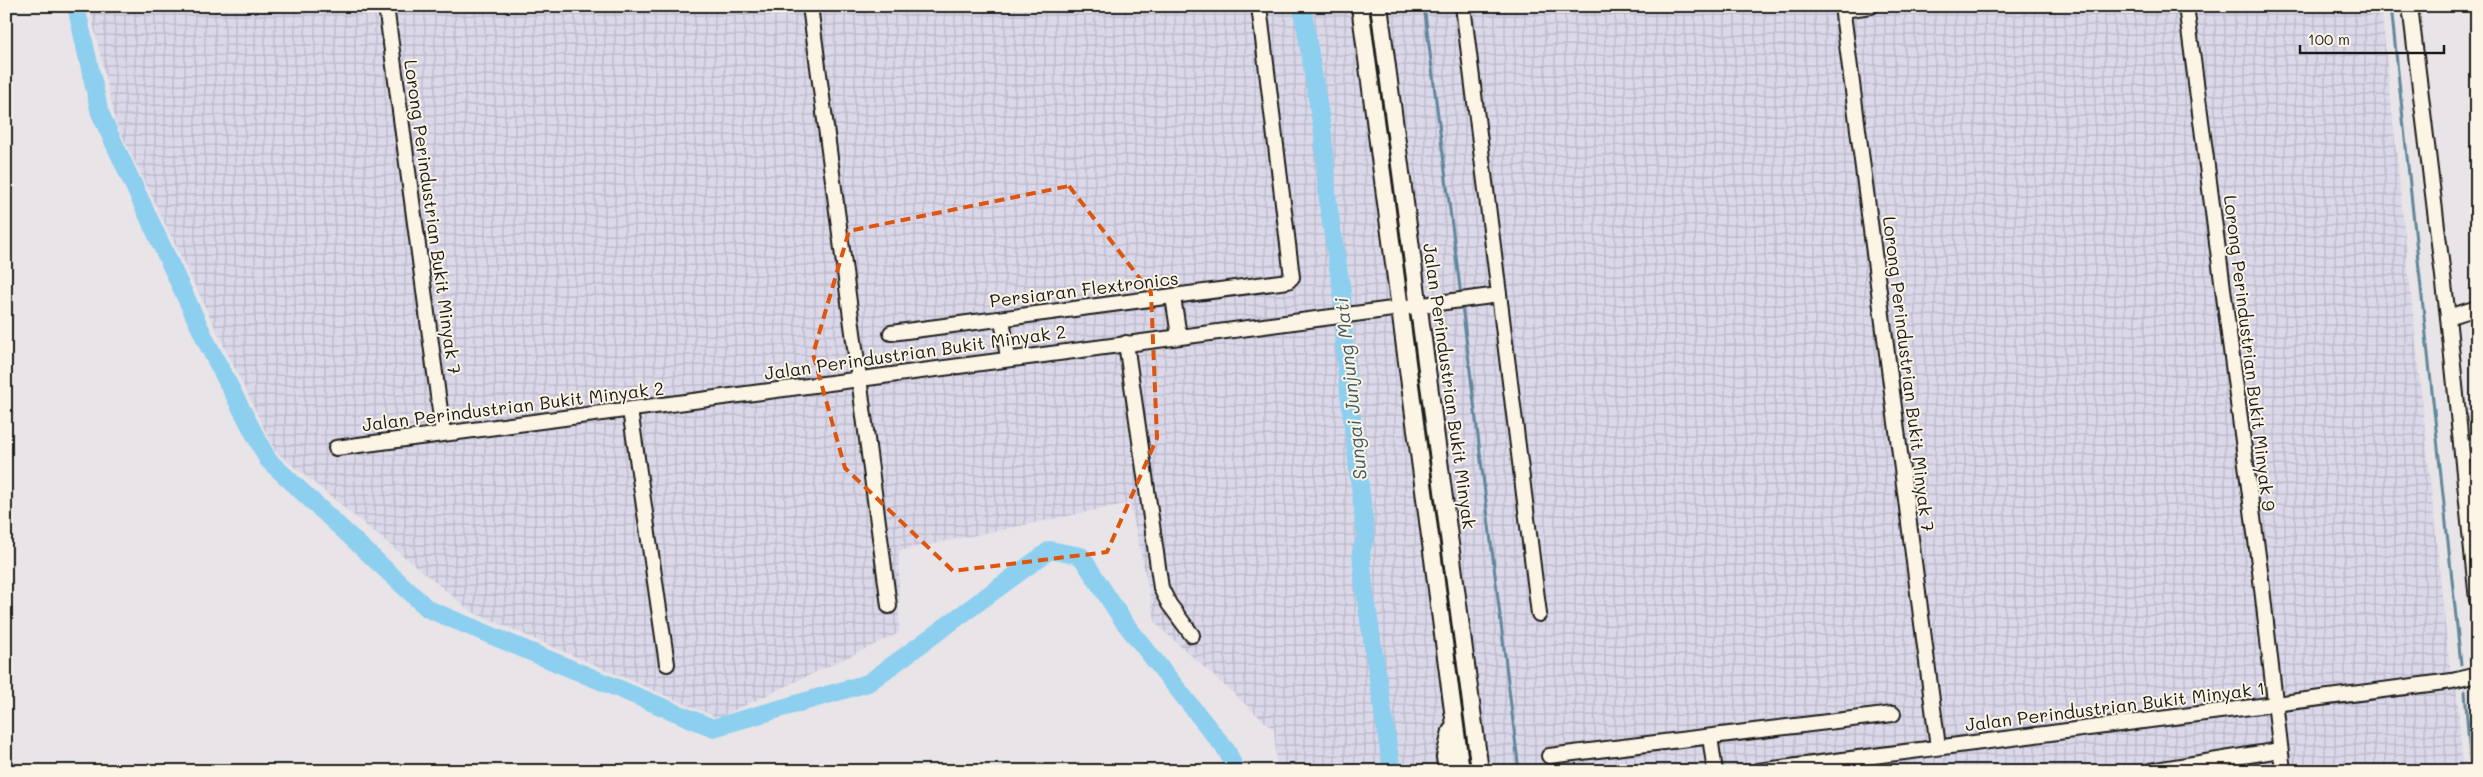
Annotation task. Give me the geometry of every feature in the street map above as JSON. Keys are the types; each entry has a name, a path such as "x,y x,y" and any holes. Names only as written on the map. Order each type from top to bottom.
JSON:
{"main road":[{"path":"1360,6 1460,771"},
{"name":"Jalan Perindustrian Bukit Minyak","path":"1379,6 1480,771"},
{"path":"1447,771 1445,756 1454,720"}],"street":[{"name":"Lorong Perindustrian Bukit Minyak 7","path":"386,6 443,433"},
{"path":"810,6 889,606"},
{"name":"Persiaran Flextronics","path":"891,333 1173,297 1287,280 1259,6"},
{"path":"1463,6 1539,614"},
{"path":"1843,8 1871,6"},
{"name":"Lorong Perindustrian Bukit Minyak 9","path":"2186,6 2260,571 2283,771"},
{"path":"2410,6 2448,317 2477,600"},
{"name":"Lorong Perindustrian Bukit Minyak 7","path":"1843,8 1938,747"},
{"name":"Jalan Perindustrian Bukit Minyak 2","path":"336,448 1008,358 1499,295"},
{"path":"1173,297 1179,336"},
{"path":"2448,317 2477,308"},
{"path":"1002,319 1008,358"},
{"path":"1126,343 1161,588 1168,604 1192,635"},
{"path":"630,410 667,664"},
{"name":"Jalan Perindustrian Bukit Minyak 1","path":"1758,771 2274,705 2477,676"},
{"path":"1549,756 1893,714"},
{"path":"1710,737 1715,771"},
{"path":"2150,771 2174,769 2280,750"}],"highlighted area":[{"path":"1069,186 1151,293 1157,438 1107,552 953,571 845,468 813,354 849,231"}],"shaded area":[{"path":"89,6 2381,6 2449,662 2457,693 2463,771 1277,771 1274,730 1156,624 1130,503 899,551 899,633 718,718 472,612 275,451 116,123"}],"waterway":[{"path":"76,6 100,113 207,343 268,460 428,609 713,728 868,683 1050,550 1081,556 1124,622 1227,751 1236,771"},
{"name":"Sungai Junjung Mati","path":"1302,6 1323,134 1328,204 1342,292 1345,358 1366,537 1361,551 1364,587 1392,771"},
{"path":"1424,6 1461,296"},
{"path":"2391,6 2461,664"},
{"path":"1462,305 1519,771"},
{"path":"2465,691 2471,771"}]}
